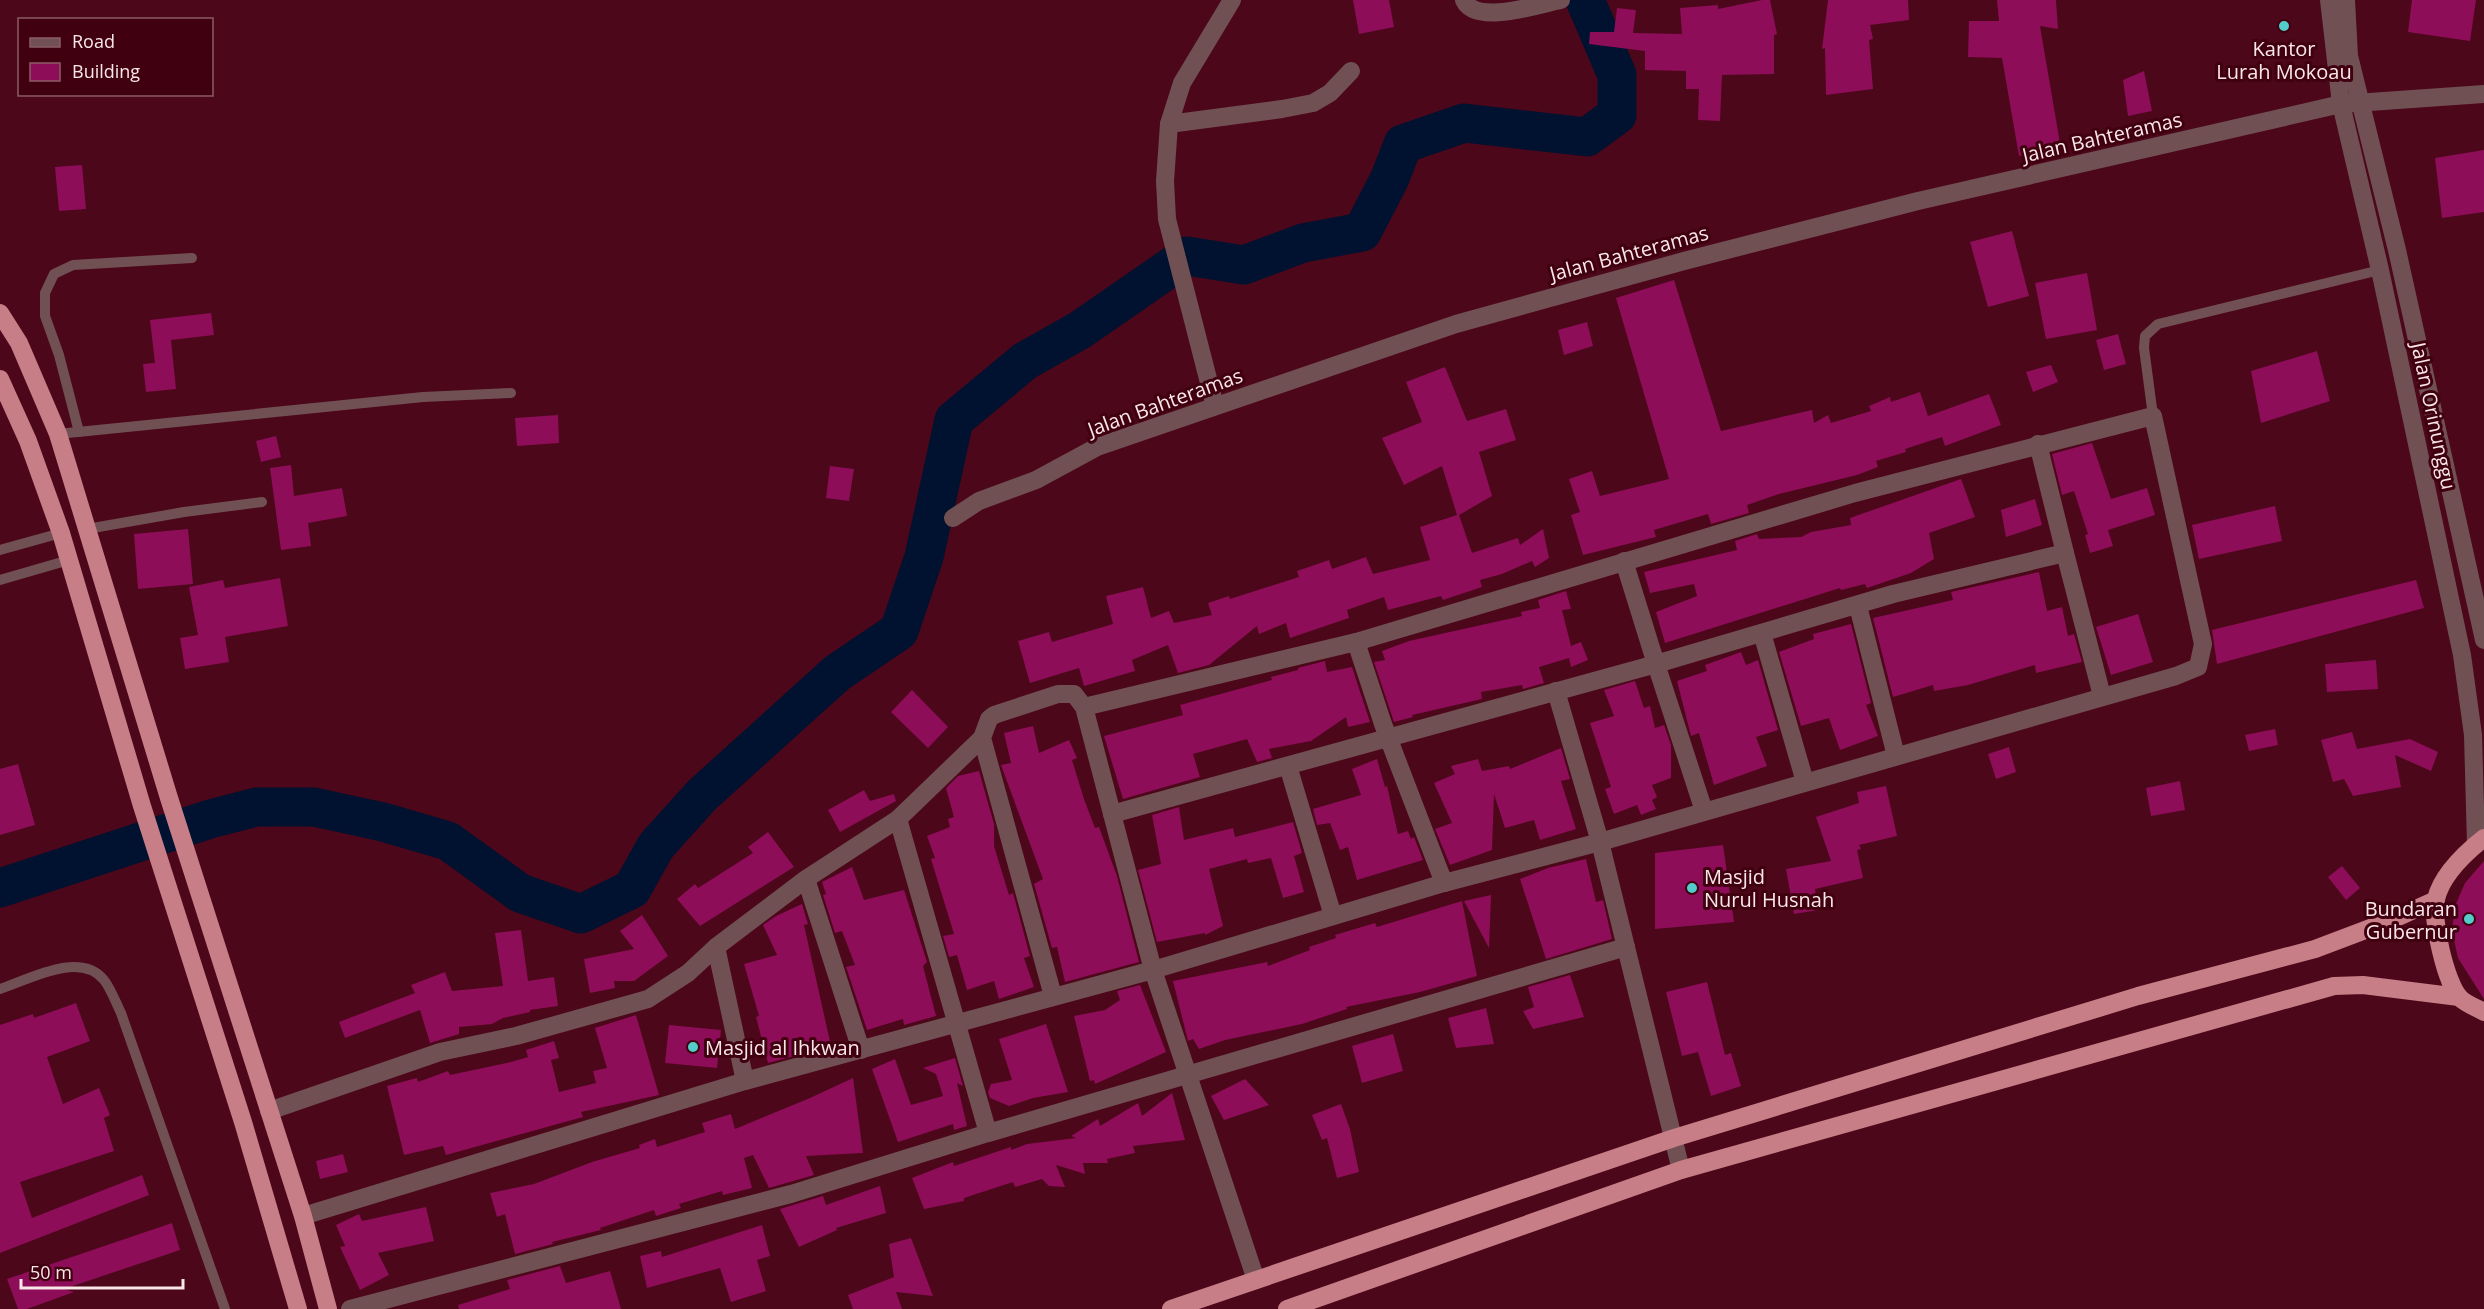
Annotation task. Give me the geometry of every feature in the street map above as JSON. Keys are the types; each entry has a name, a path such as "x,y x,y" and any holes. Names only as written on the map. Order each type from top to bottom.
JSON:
{"highway":[{"path":"0,313 19,343 58,434 169,798 303,1216 328,1309"},
{"path":"0,379 6,409 61,533 142,807 166,876 298,1309"},
{"path":"2459,997 2444,962 2437,933 2436,900 2462,856 2480,841"},
{"path":"1170,1309 1674,1138 2138,996 2315,949 2389,921 2436,900"},
{"path":"1287,1309 1681,1170 2334,986 2363,985 2459,997 2484,1012"}],"street":[{"path":"1215,406 1167,219 1165,181 1169,124 1182,83 1232,0"},
{"path":"1464,0 1474,10 1491,13 1559,1"},
{"name":"Jalan Orinunggu","path":"2328,0 2341,104 2380,270 2462,655 2474,735 2480,841"},
{"name":"Jalan Orinunggu","path":"2346,0 2349,56 2484,640"},
{"path":"1169,124 1282,110 1313,103 1330,93 1351,71"},
{"name":"Jalan Bahteramas","path":"953,518 980,501 1036,480 1098,447 1456,324 1684,261 1918,201 2341,104 2484,94"},
{"path":"303,1216 745,1081 1153,970 1444,883 1600,842 2176,676 2198,667 2202,656 2201,626 2153,416 1855,493 1356,642 1084,707"},
{"path":"2038,444 2102,696"},
{"path":"61,533 87,529"},
{"path":"1112,814 1656,664 1893,594 2065,553"},
{"path":"1624,561 1704,811"},
{"path":"1858,606 1896,756"},
{"path":"1762,633 1805,782"},
{"path":"1356,642 1389,739 1444,883"},
{"path":"1556,691 1600,842 1681,1170"},
{"path":"269,1111 440,1052 516,1036 648,999 688,973 716,946 806,879 898,819 982,738 989,719 994,715 1058,694 1074,694 1084,707 1153,970 1256,1281"},
{"path":"982,738 1053,996"},
{"path":"1288,766 1333,916"},
{"path":"898,819 988,1133"},
{"path":"806,879 861,1050"},
{"path":"716,946 745,1081"},
{"path":"350,1309 791,1194 988,1133 1626,947"}],"lane":[{"path":"79,432 59,355 45,316 45,293 54,274 73,265 192,258"},
{"path":"2153,416 2144,348 2145,336 2158,324 2380,270"},
{"path":"58,434 423,398 511,393"},
{"path":"87,529 262,502"},
{"path":"0,550 61,533"},
{"path":"0,580 69,560"},
{"path":"0,989 62,968 81,967 104,980 121,1013 225,1309"}],"building":[{"path":"1353,0 1389,0 1394,27 1359,34"},
{"path":"1770,0 1777,34 1774,35 1774,74 1722,75 1720,121 1698,120 1699,89 1686,89 1686,71 1645,70 1645,51 1589,44 1590,32 1614,32 1617,8 1636,10 1633,33 1682,34 1680,8 1718,5 1718,9"},
{"path":"1828,0 1908,0 1909,20 1870,25 1873,39 1869,40 1873,89 1826,95 1825,48 1822,49"},
{"path":"1997,0 2056,0 2058,29 2040,26 2061,149 2019,156 2002,58 1968,57 1969,21 1999,21"},
{"path":"2412,0 2476,0 2470,41 2408,32"},
{"path":"2144,71 2152,111 2128,116 2123,80"},
{"path":"2484,150 2484,212 2442,218 2435,158"},
{"path":"82,165 86,209 59,211 55,167"},
{"path":"2012,231 2029,296 1988,307 1970,242"},
{"path":"2087,273 2097,330 2046,339 2035,283"},
{"path":"1674,280 1721,431 1812,410 1814,423 1828,415 1831,423 1871,411 1869,406 1890,397 1891,402 1920,392 1928,416 1989,394 2001,425 1945,446 1942,437 1905,449 1906,452 1876,461 1878,467 1857,475 1779,494 1747,505 1749,513 1711,524 1708,514 1654,530 1656,537 1583,555 1571,515 1580,512 1569,479 1592,471 1600,496 1669,479 1616,298"},
{"path":"211,313 214,335 171,340 176,389 146,392 143,364 155,363 150,320"},
{"path":"1587,322 1593,346 1564,355 1558,330"},
{"path":"2118,334 2126,364 2104,370 2096,340"},
{"path":"2317,351 2330,401 2261,423 2251,371"},
{"path":"2051,365 2058,382 2033,392 2026,372"},
{"path":"1445,367 1467,421 1506,409 1516,440 1479,452 1492,496 1459,515 1472,553 1518,538 1520,545 1543,529 1549,558 1535,567 1532,561 1502,574 1480,580 1482,587 1443,600 1441,596 1388,610 1384,597 1347,610 1349,618 1290,638 1286,623 1259,634 1257,626 1209,665 1178,673 1168,645 1132,660 1135,671 1084,686 1079,668 1030,683 1018,641 1049,632 1052,642 1113,624 1106,596 1143,587 1151,618 1169,611 1174,623 1212,615 1208,603 1229,596 1230,599 1299,577 1297,571 1329,560 1332,569 1366,557 1373,574 1430,560 1420,527 1457,515 1442,466 1404,485 1382,438 1422,422 1406,382"},
{"path":"558,415 559,443 517,446 515,418"},
{"path":"276,436 281,457 261,462 256,441"},
{"path":"2092,443 2111,499 2147,488 2155,515 2108,530 2113,546 2090,553 2085,535 2088,534 2074,491 2062,495 2052,454"},
{"path":"291,465 294,496 342,488 347,516 308,523 311,546 281,550 270,468"},
{"path":"830,466 854,469 849,501 826,498"},
{"path":"1961,479 1975,517 1929,533 1934,559 1911,573 1867,588 1865,584 1841,590 1840,588 1665,643 1656,612 1697,596 1694,584 1650,593 1644,572 1737,550 1735,541 1757,534 1759,539 1801,537 1811,532 1851,525 1850,518"},
{"path":"2035,499 2042,525 2006,537 2001,510"},
{"path":"2275,506 2282,541 2199,559 2192,525"},
{"path":"188,529 193,584 138,589 134,534"},
{"path":"2039,572 2047,611 2062,607 2068,636 2074,634 2082,662 2036,673 2035,665 1968,685 1934,691 1933,685 1893,697 1873,618 1953,600 1951,592"},
{"path":"280,578 288,626 225,637 229,662 185,669 180,638 198,635 189,587 223,580 225,588"},
{"path":"2416,580 2424,608 2217,664 2212,630"},
{"path":"1566,591 1571,609 1562,610 1571,646 1581,642 1588,660 1571,667 1569,658 1539,667 1544,683 1523,689 1522,685 1481,692 1482,699 1412,715 1413,717 1394,722 1374,662 1385,660 1382,651 1409,641 1522,616 1521,612 1540,608 1538,600"},
{"path":"2138,614 2153,662 2111,675 2096,627"},
{"path":"1851,624 1871,703 1866,705 1878,736 1840,750 1829,718 1801,726 1779,652 1814,639 1813,634"},
{"path":"1741,652 1746,665 1758,660 1778,730 1756,737 1767,766 1714,785 1699,733 1691,736 1677,681 1707,671 1705,665"},
{"path":"2376,660 2378,689 2327,692 2325,664"},
{"path":"1325,661 1327,672 1352,667 1370,722 1348,727 1346,717 1311,741 1269,749 1272,758 1257,762 1247,739 1193,754 1200,777 1123,799 1104,736 1183,715 1180,705 1272,680 1271,677"},
{"path":"1635,681 1644,708 1650,706 1655,728 1664,725 1671,745 1671,778 1652,785 1657,797 1652,800 1656,809 1641,815 1637,805 1614,814 1605,789 1611,787 1590,723 1614,716 1604,690"},
{"path":"912,690 948,727 928,748 891,712"},
{"path":"1033,726 1039,753 1069,740 1077,758 1072,760 1084,799 1095,828 1099,827 1117,876 1139,962 1065,982 1057,947 1052,948 1034,884 1043,879 1001,765 1011,763 1004,733"},
{"path":"2275,729 2278,745 2249,751 2245,735"},
{"path":"2352,732 2357,749 2410,739 2438,752 2431,771 2395,755 2401,787 2353,796 2344,779 2333,782 2321,740"},
{"path":"2009,747 2016,772 1996,779 1988,754"},
{"path":"1561,748 1570,779 1561,781 1576,829 1540,840 1534,820 1505,828 1494,794 1492,850 1450,865 1435,829 1452,823 1434,783 1455,774 1451,766 1478,759 1482,771 1509,766 1510,769"},
{"path":"1377,759 1385,787 1387,786 1398,834 1408,831 1411,839 1414,837 1423,860 1357,880 1348,847 1340,850 1330,823 1317,825 1313,809 1361,795 1352,769"},
{"path":"18,764 35,825 0,835 0,769"},
{"path":"979,771 994,824 994,846 1009,895 1013,893 1030,956 1024,958 1034,987 999,999 994,981 967,990 957,955 949,957 943,936 954,934 931,859 935,858 927,836 950,827 948,819 954,817 946,788 958,776"},
{"path":"2180,781 2185,810 2151,816 2146,788"},
{"path":"1886,786 1897,836 1859,845 1861,849 1857,850 1863,878 1815,889 1818,910 1794,914 1786,869 1831,861 1816,817 1859,803 1857,792"},
{"path":"864,790 870,801 894,794 896,801 840,832 828,810"},
{"path":"1179,807 1184,840 1233,828 1235,837 1293,822 1302,853 1294,856 1304,892 1283,898 1271,858 1248,863 1247,859 1209,869 1223,926 1205,935 1205,933 1157,942 1138,870 1161,864 1152,815"},
{"path":"768,832 794,867 700,926 677,899 695,884 698,888 753,853 748,847"},
{"name":"Masjid Nurul Husnah","path":"1723,845 1734,922 1655,929 1655,853"},
{"path":"1586,859 1596,902 1603,900 1612,939 1546,959 1520,879 1548,868"},
{"name":"Bundaran Gubernur","path":"2484,861 2484,999 2458,958 2452,931 2455,906 2465,883"},
{"path":"2342,866 2360,888 2346,900 2328,877"},
{"path":"852,867 864,900 904,890 927,962 923,966 936,1016 904,1025 903,1019 867,1030 846,967 855,965 842,931 835,933 823,895 826,894 822,882"},
{"path":"1491,895 1489,948 1464,901"},
{"path":"1462,901 1477,976 1420,992 1346,1007 1347,1009 1302,1024 1225,1040 1199,1049 1193,1039 1188,1041 1173,981 1267,962 1268,966 1310,950 1309,947 1336,938 1335,935 1375,923 1377,927"},
{"path":"802,904 808,924 804,925 831,1046 768,1063 756,1017 759,1016 744,964 777,955 763,925"},
{"path":"642,915 668,956 634,981 614,981 615,988 590,993 584,959 634,949 620,931"},
{"path":"521,930 528,981 554,977 558,1006 530,1010 530,1012 503,1018 492,1024 459,1027 459,1034 430,1043 420,1010 345,1038 339,1022 415,993 411,985 445,972 452,991 503,986 495,933"},
{"path":"1570,975 1584,1017 1533,1029 1523,1011 1534,1007 1528,987"},
{"path":"1707,982 1725,1055 1731,1053 1741,1086 1711,1096 1698,1052 1682,1056 1666,992"},
{"path":"1140,985 1166,1052 1095,1084 1094,1080 1090,1081 1074,1016 1105,1010 1120,1000 1117,991"},
{"path":"76,1003 90,1041 47,1057 63,1104 99,1088 110,1115 104,1118 114,1151 20,1182 32,1218 142,1175 149,1195 0,1253 0,1025 33,1014 34,1018"},
{"path":"1486,1008 1494,1044 1456,1048 1448,1018"},
{"path":"636,1015 659,1095 581,1112 583,1117 446,1155 443,1146 404,1155 387,1086 417,1078 418,1082 448,1071 450,1075 511,1062 528,1057 526,1050 554,1041 559,1058 551,1060 559,1092 596,1083 593,1071 607,1068 595,1028"},
{"path":"1046,1024 1068,1092 1033,1098 1009,1106 990,1098 988,1092 991,1084 1012,1080 999,1039"},
{"name":"Masjid al Ihkwan","path":"669,1025 721,1030 717,1068 665,1063"},
{"path":"1393,1034 1403,1071 1362,1083 1352,1046"},
{"path":"955,1058 963,1086 957,1083 967,1126 954,1130 953,1124 898,1142 872,1069 895,1059 911,1105 943,1096 936,1074 923,1068"},
{"path":"853,1078 863,1153 806,1156 814,1175 769,1188 753,1155 744,1158 752,1188 723,1195 722,1191 679,1204 681,1208 656,1216 654,1210 600,1228 601,1230 515,1254 505,1214 497,1217 490,1193 534,1184 592,1162 640,1148 639,1145 655,1139 657,1147 705,1132 702,1123 731,1114 735,1129"},
{"path":"1245,1079 1269,1105 1224,1120 1211,1096"},
{"path":"1172,1093 1185,1140 1133,1146 1135,1153 1107,1159 1108,1163 1083,1163 1085,1174 1056,1165 1065,1187 1049,1186 1042,1179 1015,1187 1013,1182 964,1198 964,1201 924,1209 912,1178 953,1162 954,1166 1011,1147 1011,1150 1027,1144 1076,1138 1071,1136 1098,1119 1100,1126 1138,1103 1142,1116"},
{"path":"1341,1104 1350,1129 1359,1172 1337,1178 1327,1138 1322,1140 1312,1115"},
{"path":"343,1154 348,1172 320,1179 316,1161"},
{"path":"880,1186 886,1213 836,1228 837,1230 799,1247 780,1209 823,1196 826,1205"},
{"path":"426,1207 434,1241 378,1253 389,1275 360,1290 340,1247 345,1246 336,1225 359,1214 362,1221"},
{"path":"172,1223 180,1250 64,1289 74,1292 27,1309 18,1309 7,1279"},
{"path":"762,1225 770,1256 757,1260 766,1291 731,1302 720,1268 647,1288 640,1256 661,1251 662,1257"},
{"path":"911,1238 933,1296 896,1292 902,1309 853,1309 848,1295 894,1277 889,1244"},
{"path":"560,1266 566,1283 610,1271 621,1309 459,1309 458,1305 510,1289 507,1280"}],"waterway":[{"path":"0,888 210,819 256,807 314,807 383,822 448,841 520,893 581,914 632,889 656,846 702,795 837,673 899,631 924,557 954,420 1025,361 1080,330 1187,256 1244,265 1303,243 1362,232 1390,178 1403,144 1464,123 1587,137 1617,115 1617,75 1585,0"}],"place":[{"name":"Kantor Lurah Mokoau","path":"2284,26"},
{"name":"Masjid Nurul Husnah","path":"1692,888"},
{"name":"Bundaran Gubernur","path":"2469,919"},
{"name":"Masjid al Ihkwan","path":"693,1047"}]}
